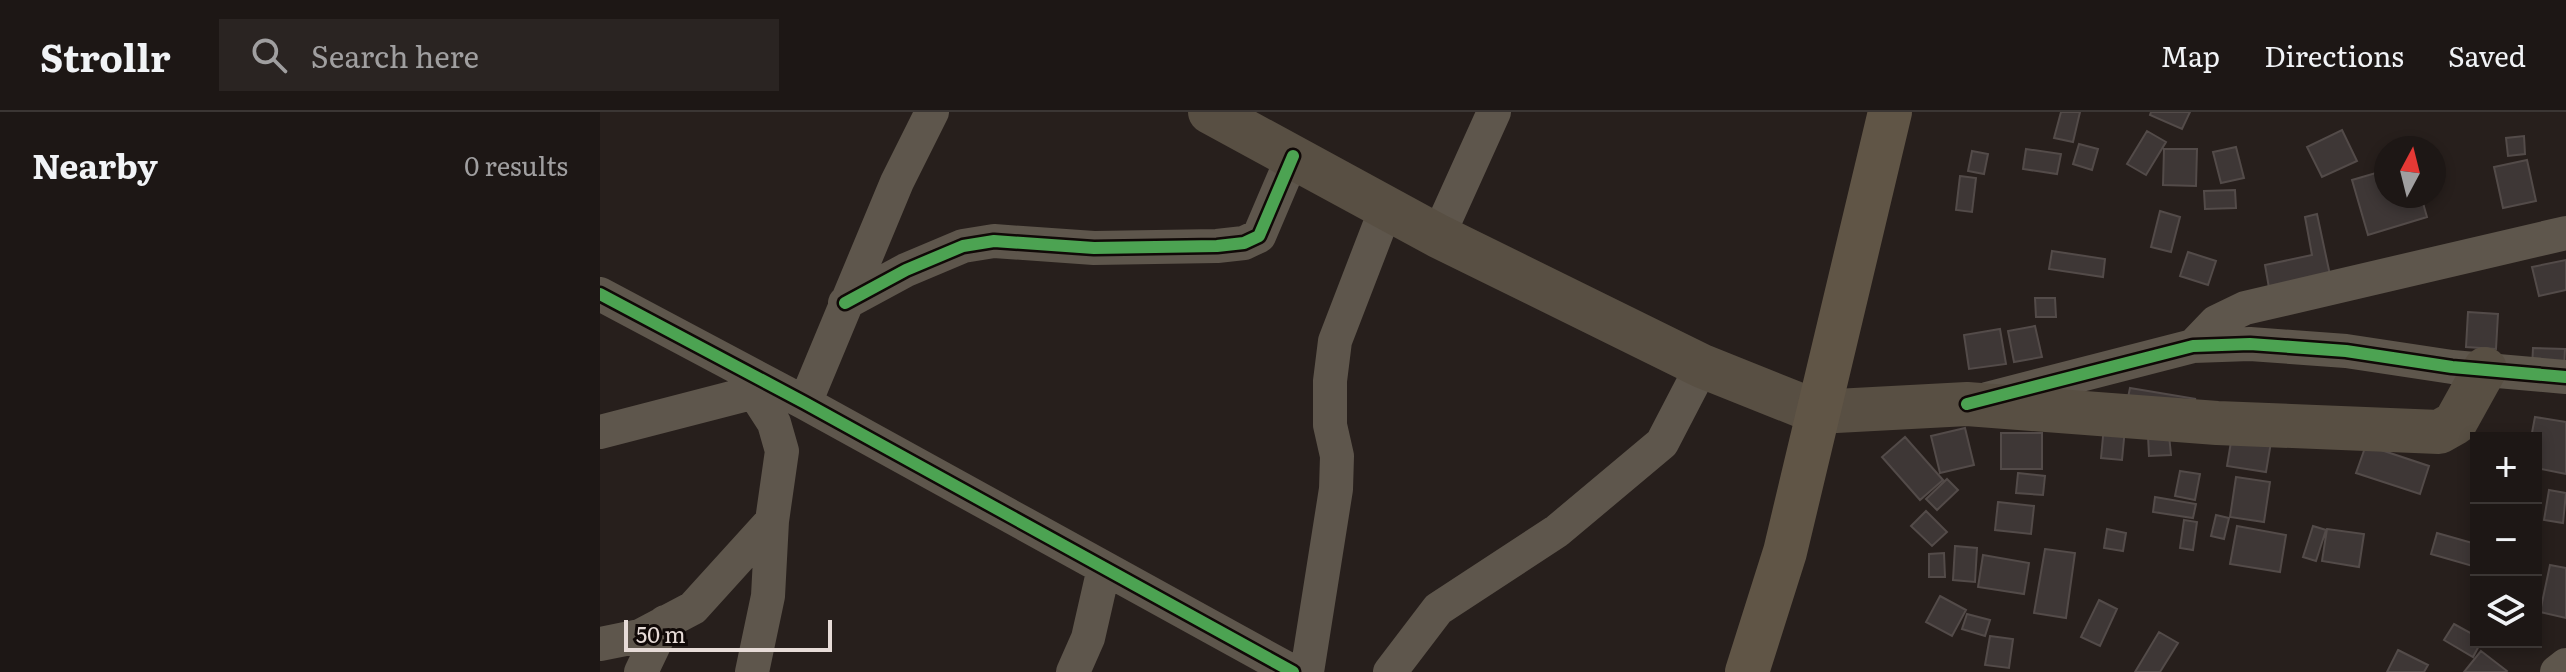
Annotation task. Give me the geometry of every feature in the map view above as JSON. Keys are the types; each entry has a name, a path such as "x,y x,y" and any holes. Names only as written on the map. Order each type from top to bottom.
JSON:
{"main road":[{"path":"1210,112 1438,236 1702,366 1817,412 1967,404 2217,423 2439,432 2455,423 2485,369"},
{"path":"1747,672 1785,552 1890,112"}],"street":[{"path":"805,403 897,182 932,112"},
{"path":"1438,236 1494,112"},
{"path":"845,303 906,270 963,246 994,241 1094,248 1244,243 1259,236 1293,156"},
{"path":"1307,672 1336,489 1337,456 1330,425 1330,381 1335,341 1387,206"},
{"path":"2193,346 2216,322 2245,308 2566,233"},
{"path":"600,294 764,389 805,403 1293,672"},
{"path":"1967,404 2193,346 2250,344 2346,351 2566,377"},
{"path":"1390,672 1438,609 1557,531 1662,443 1702,366"},
{"path":"600,432 764,389"},
{"path":"752,672 768,596 772,521 782,451 764,389"},
{"path":"600,644 640,636 693,608 772,521"},
{"path":"1073,672 1088,638 1104,568"},
{"path":"641,672 665,622"},
{"path":"2557,672 2566,665"}],"building":[{"path":"2061,112 2080,112 2073,142 2054,138"},
{"path":"2151,112 2190,112 2182,129 2150,115"},
{"path":"2342,130 2357,161 2322,177 2307,147"},
{"path":"2147,131 2166,142 2146,175 2127,164"},
{"path":"2524,136 2525,154 2508,156 2506,138"},
{"path":"2079,144 2098,149 2092,170 2073,164"},
{"path":"2236,147 2244,178 2221,183 2213,152"},
{"path":"2026,149 2061,154 2057,174 2023,169"},
{"path":"2164,149 2197,149 2196,186 2163,185"},
{"path":"1972,151 1988,154 1984,174 1968,171"},
{"path":"2527,160 2536,201 2503,208 2494,167"},
{"path":"2374,174 2374,208 2424,208 2427,217 2368,235 2352,180"},
{"path":"1960,176 1976,178 1972,212 1956,210"},
{"path":"2235,190 2236,208 2205,209 2204,191"},
{"path":"2160,211 2180,217 2171,252 2151,247"},
{"path":"2317,214 2330,275 2269,288 2265,265 2312,255 2305,217"},
{"path":"2052,251 2105,259 2103,277 2049,269"},
{"path":"2188,252 2216,261 2208,285 2180,276"},
{"path":"2566,260 2566,290 2539,296 2532,267"},
{"path":"2035,298 2055,298 2056,317 2036,317"},
{"path":"2468,312 2498,314 2496,349 2466,347"},
{"path":"2035,326 2042,357 2014,362 2008,331"},
{"path":"2000,329 2006,364 1969,369 1964,335"},
{"path":"2533,348 2565,349 2564,368 2532,368"},
{"path":"2130,388 2196,399 2126,407"},
{"path":"2535,417 2566,422 2566,474 2542,469 2542,432 2532,432"},
{"path":"2104,426 2125,428 2122,460 2101,458"},
{"path":"1965,428 1974,465 1940,473 1931,436"},
{"path":"2001,433 2042,433 2042,469 2001,469"},
{"path":"2169,435 2171,455 2149,456 2148,436"},
{"path":"2232,436 2271,442 2266,472 2227,466"},
{"path":"1905,437 1943,480 1920,500 1882,457"},
{"path":"2366,445 2429,466 2420,494 2356,473"},
{"path":"2180,471 2200,474 2195,500 2175,496"},
{"path":"2018,473 2045,476 2043,495 2016,493"},
{"path":"2236,477 2270,482 2264,522 2230,517"},
{"path":"1947,479 1958,490 1937,510 1926,499"},
{"path":"2549,490 2566,493 2563,523 2544,520"},
{"path":"2155,497 2196,504 2193,518 2153,512"},
{"path":"1998,502 2034,506 2031,534 1995,530"},
{"path":"1926,511 1947,532 1932,546 1911,526"},
{"path":"2216,515 2229,518 2224,539 2211,536"},
{"path":"2184,520 2197,522 2193,550 2180,548"},
{"path":"2237,526 2286,535 2280,572 2230,564"},
{"path":"2313,526 2326,530 2316,561 2303,557"},
{"path":"2107,529 2126,533 2123,551 2104,548"},
{"path":"2327,529 2364,534 2359,567 2322,561"},
{"path":"2437,533 2470,542 2470,565 2431,554"},
{"path":"1955,546 1977,548 1975,582 1953,580"},
{"path":"2045,549 2075,553 2066,618 2034,613"},
{"path":"1944,553 1945,577 1929,577 1929,554"},
{"path":"1983,555 2029,563 2024,594 1978,587"},
{"path":"2550,565 2566,568 2566,618 2542,612"},
{"path":"1940,596 1966,610 1952,636 1926,622"},
{"path":"2099,600 2117,609 2100,646 2081,637"},
{"path":"1967,614 1990,620 1985,636 1962,629"},
{"path":"2454,624 2470,633 2470,648 2478,648 2473,657 2444,640"},
{"path":"2159,632 2178,643 2160,672 2135,672"},
{"path":"1990,636 2013,639 2009,668 1985,665"},
{"path":"2398,650 2428,665 2424,672 2387,672"},
{"path":"2481,651 2507,671 2464,672"}],"cycle path":[{"path":"845,303 906,270 963,246 994,241 1094,248 1244,243 1259,236 1293,156"},
{"path":"600,294 805,403 1293,672"},
{"path":"1967,404 2193,346 2250,344 2346,351 2452,367 2566,377"}]}
